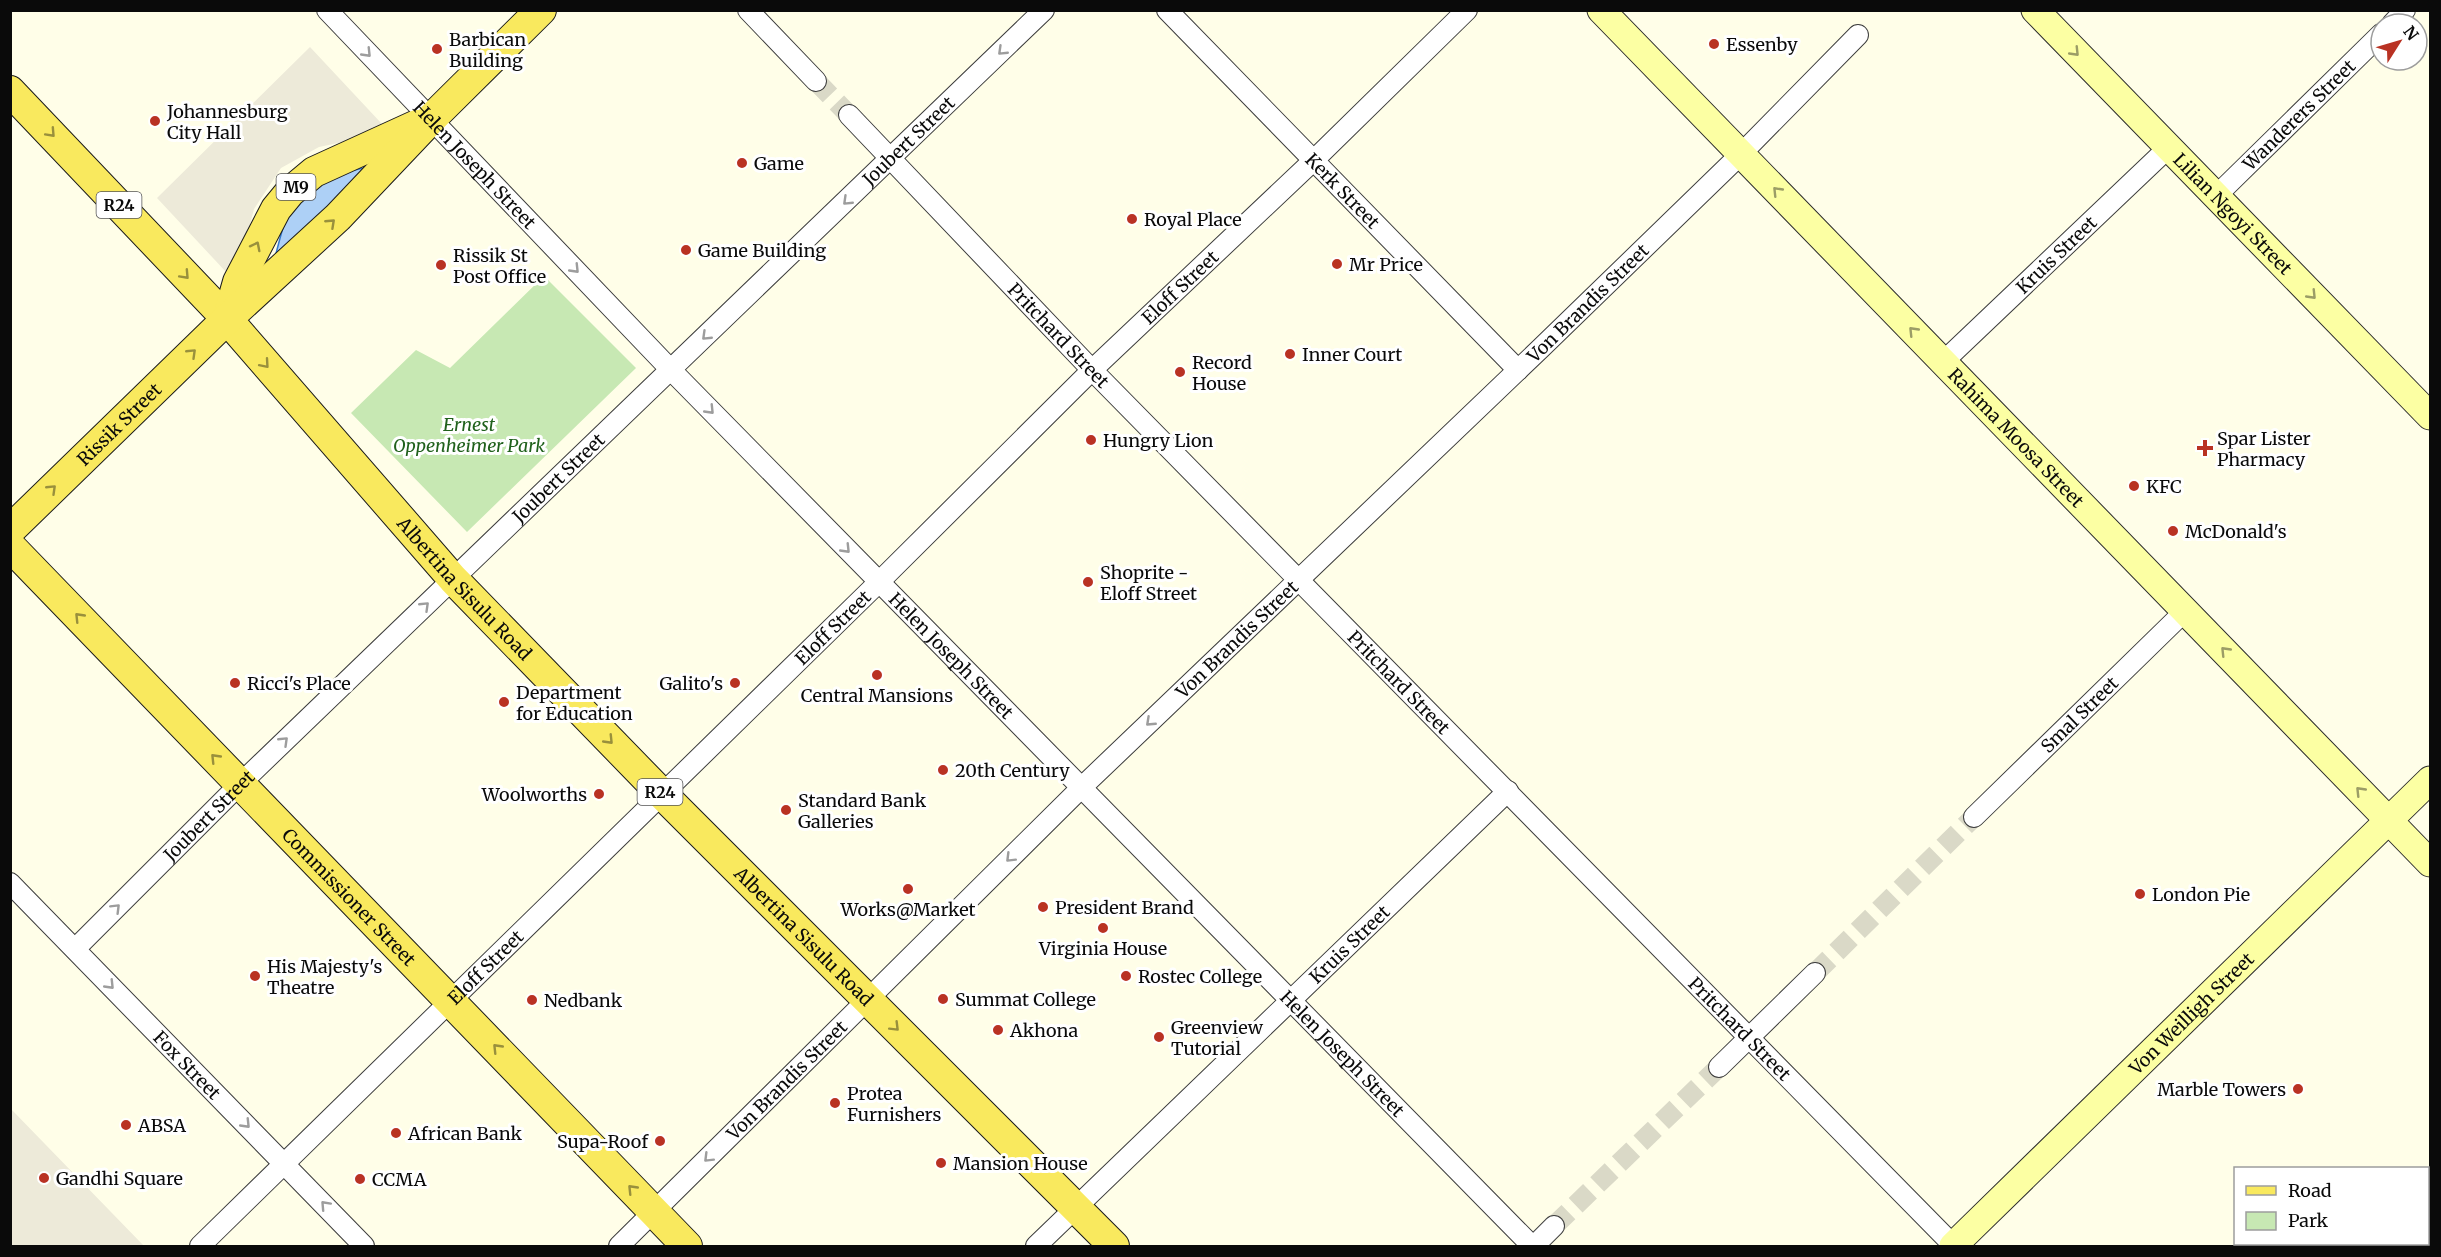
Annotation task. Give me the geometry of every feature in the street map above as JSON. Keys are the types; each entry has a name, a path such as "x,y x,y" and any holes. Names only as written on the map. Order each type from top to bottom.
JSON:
{"main road":[{"name":"Rissik Street","path":"10,530 227,320 338,217 431,119 541,10"},
{"name":"Albertina Sisulu Road","path":"11,91 227,320 453,579 662,794 1114,1246"},
{"name":"Rissik Street","path":"227,320 243,273 276,209 290,192 314,172 431,119"},
{"name":"Commissioner Street","path":"10,546 687,1246"}],"street":[{"name":"Helen Joseph Street","path":"327,10 671,370 1533,1246"},
{"path":"748,10 816,81"},
{"name":"Joubert Street","path":"75,950 240,784 1044,10"},
{"name":"Kerk Street","path":"1167,10 1518,370"},
{"name":"Eloff Street","path":"200,1246 879,582 1092,370 1314,160 1467,10"},
{"name":"Rahima Moosa Street","path":"1601,10 2430,863"},
{"name":"Lilian Ngoyi Street","path":"2035,10 2430,416"},
{"name":"Von Brandis Street","path":"619,1246 1082,787 1741,154 1858,35"},
{"name":"Wanderers Street","path":"2216,196 2369,46"},
{"name":"Pritchard Street","path":"849,115 1092,370 1953,1246"},
{"name":"Kruis Street","path":"1943,362 2169,147"},
{"name":"Smal Street","path":"1974,818 2185,610"},
{"name":"Von Weilligh Street","path":"1953,1246 2430,780"},
{"name":"Kruis Street","path":"1036,1246 1508,791"},
{"name":"Fox Street","path":"10,883 364,1246"},
{"path":"1719,1067 1815,973"},
{"path":"1533,1246 1554,1226"}],"green space":[{"name":"Ernest Oppenheimer Park","path":"544,276 636,368 467,532 351,413 416,350 450,368"}],"shaded area":[{"path":"310,47 382,124 357,139 319,147 281,168 254,209 244,247 227,273 157,198"},
{"name":"Gandhi Square","path":"11,1109 144,1246 11,1246"}],"water":[{"path":"368,167 274,261 286,219 300,199 332,178"}],"tunnel":[{"path":"816,81 849,115"},
{"path":"1815,973 1974,817"},
{"path":"1554,1226 1719,1067"}],"place":[{"name":"Essenby","path":"1714,44"},
{"name":"Barbican Building","path":"437,49"},
{"name":"Johannesburg City Hall","path":"155,121"},
{"name":"Game","path":"742,163"},
{"name":"Royal Place","path":"1132,219"},
{"name":"Game Building","path":"686,250"},
{"name":"Mr Price","path":"1337,264"},
{"name":"Rissik St Post Office","path":"441,265"},
{"name":"Inner Court","path":"1290,354"},
{"name":"Record House","path":"1180,372"},
{"name":"Hungry Lion","path":"1091,440"},
{"name":"Spar Lister Pharmacy","path":"2205,448"},
{"name":"KFC","path":"2134,486"},
{"name":"McDonald's","path":"2173,531"},
{"name":"Shoprite - Eloff Street","path":"1088,582"},
{"name":"Central Mansions","path":"877,675"},
{"name":"Ricci's Place","path":"235,683"},
{"name":"Galito's","path":"735,683"},
{"name":"Department for Education","path":"504,702"},
{"name":"20th Century","path":"943,770"},
{"name":"Woolworths","path":"599,794"},
{"name":"Standard Bank Galleries","path":"786,810"},
{"name":"Works@Market","path":"908,889"},
{"name":"London Pie","path":"2140,894"},
{"name":"President Brand","path":"1043,907"},
{"name":"Virginia House","path":"1103,928"},
{"name":"His Majesty's Theatre","path":"255,976"},
{"name":"Rostec College","path":"1126,976"},
{"name":"Summat College","path":"943,999"},
{"name":"Nedbank","path":"532,1000"},
{"name":"Akhona","path":"998,1030"},
{"name":"Greenview Tutorial","path":"1159,1037"},
{"name":"Marble Towers","path":"2298,1089"},
{"name":"Protea Furnishers","path":"835,1103"},
{"name":"ABSA","path":"126,1125"},
{"name":"African Bank","path":"396,1133"},
{"name":"Supa-Roof","path":"660,1141"},
{"name":"Mansion House","path":"941,1163"},
{"name":"Gandhi Square","path":"44,1178"},
{"name":"CCMA","path":"360,1179"}]}
